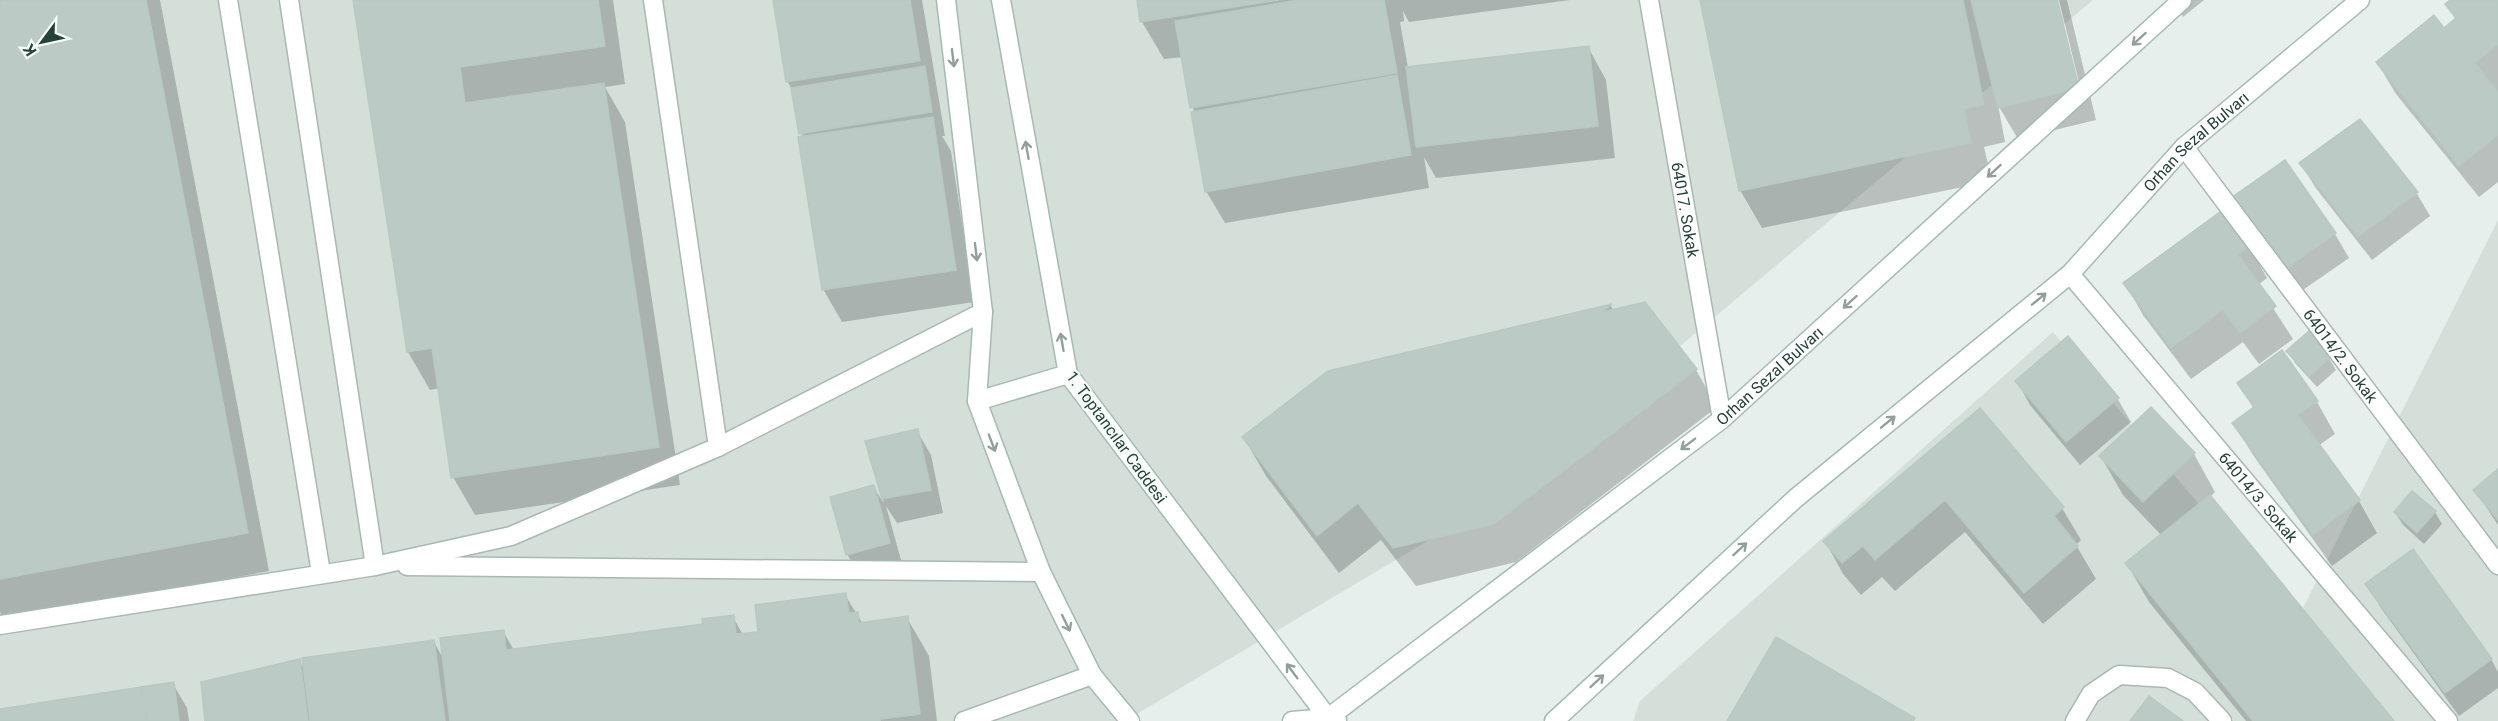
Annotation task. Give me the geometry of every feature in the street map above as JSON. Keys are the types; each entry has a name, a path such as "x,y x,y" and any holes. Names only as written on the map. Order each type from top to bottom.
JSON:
{"street":[{"path":"228,0 321,573"},
{"path":"290,0 375,566"},
{"path":"653,0 718,447"},
{"path":"946,0 983,312 976,401 1041,572 1092,675 1130,721"},
{"name":"1. Toptancılar Caddesi","path":"1001,0 1068,374 1334,719"},
{"name":"64017. Sokak","path":"1649,0 1722,419"},
{"name":"Orhan Sezal Bulvarı","path":"1334,719 1722,419 2182,0"},
{"name":"Orhan Sezal Bulvarı","path":"1554,721 1796,498 2070,274 2184,147 2360,0"},
{"name":"64014/2. Sokak","path":"2184,147 2498,565"},
{"name":"64014/3. Sokak","path":"2070,274 2448,721"},
{"path":"0,625 375,566 511,536 718,447 983,312"},
{"path":"976,401 1068,374"},
{"path":"375,566 1041,572"},
{"path":"964,721 1092,675"},
{"path":"2075,721 2091,694 2119,675 2168,678 2195,692 2222,721"},
{"path":"1292,721 1334,719"}],"shaded area":[{"path":"0,0 2093,0 1495,501 1125,721 0,721"},
{"path":"2498,220 2498,721 1633,721 1640,701 2053,332 2297,620"}],"building":[{"path":"0,0 146,0 248,533 0,579"},
{"path":"353,0 598,0 605,46 460,67 465,103 604,83 659,447 451,478 432,348 407,352"},
{"path":"773,0 910,0 920,61 786,82"},
{"path":"1137,0 1279,0 1140,22"},
{"path":"1298,0 1384,0 1397,73 1190,108 1175,21"},
{"path":"1700,0 1963,0 1984,105 1964,109 1971,143 1739,191"},
{"path":"1971,0 2057,0 2079,88 1998,108"},
{"path":"2450,0 2498,0 2498,44 2475,63 2498,92 2498,135 2459,166 2376,62 2434,15 2444,28 2456,18 2445,4"},
{"path":"1589,46 1598,126 1416,147 1406,67"},
{"path":"925,66 932,112 799,134 791,88"},
{"path":"1397,75 1411,155 1205,192 1191,112"},
{"path":"933,117 956,270 822,290 798,137"},
{"path":"2360,119 2418,192 2358,237 2299,163"},
{"path":"2285,160 2336,233 2283,271 2231,198"},
{"path":"2224,209 2250,245 2238,255 2276,306 2240,333 2223,310 2171,348 2123,283"},
{"path":"1645,302 1697,369 1494,524 1393,548 1358,503 1317,536 1242,437 1328,371 1612,304 1602,312"},
{"path":"2309,331 2331,357 2309,376 2286,351"},
{"path":"2068,336 2119,398 2066,442 2015,381"},
{"path":"2282,350 2318,401 2298,415 2360,500 2313,535 2232,423 2254,407 2237,383"},
{"path":"2151,407 2195,453 2143,502 2099,456"},
{"path":"1980,408 2064,507 2054,516 2078,546 2024,593 1945,500 1875,560 1863,546 1842,563 1823,541"},
{"path":"918,429 931,490 882,499 865,441"},
{"path":"2498,469 2498,520 2473,490"},
{"path":"874,485 890,543 846,555 830,497"},
{"path":"2412,491 2436,511 2417,533 2394,512"},
{"path":"2210,495 2394,721 2253,721 2125,563"},
{"path":"2413,549 2492,659 2445,693 2365,584"},
{"path":"846,593 849,613 858,612 859,623 908,616 920,714 880,719 880,721 450,721 440,638 504,630 506,650 703,624 702,619 734,615 736,634 758,632 755,605"},
{"path":"1776,637 1915,718 1913,721 1727,721"},
{"path":"434,640 445,721 310,721 302,658"},
{"path":"300,659 308,721 205,721 201,682"},
{"path":"174,682 179,721 147,721 141,687"},
{"path":"141,687 147,721 41,721 39,703"},
{"path":"2149,696 2183,721 2130,721"},
{"path":"39,703 41,721 0,721 0,709"}]}
